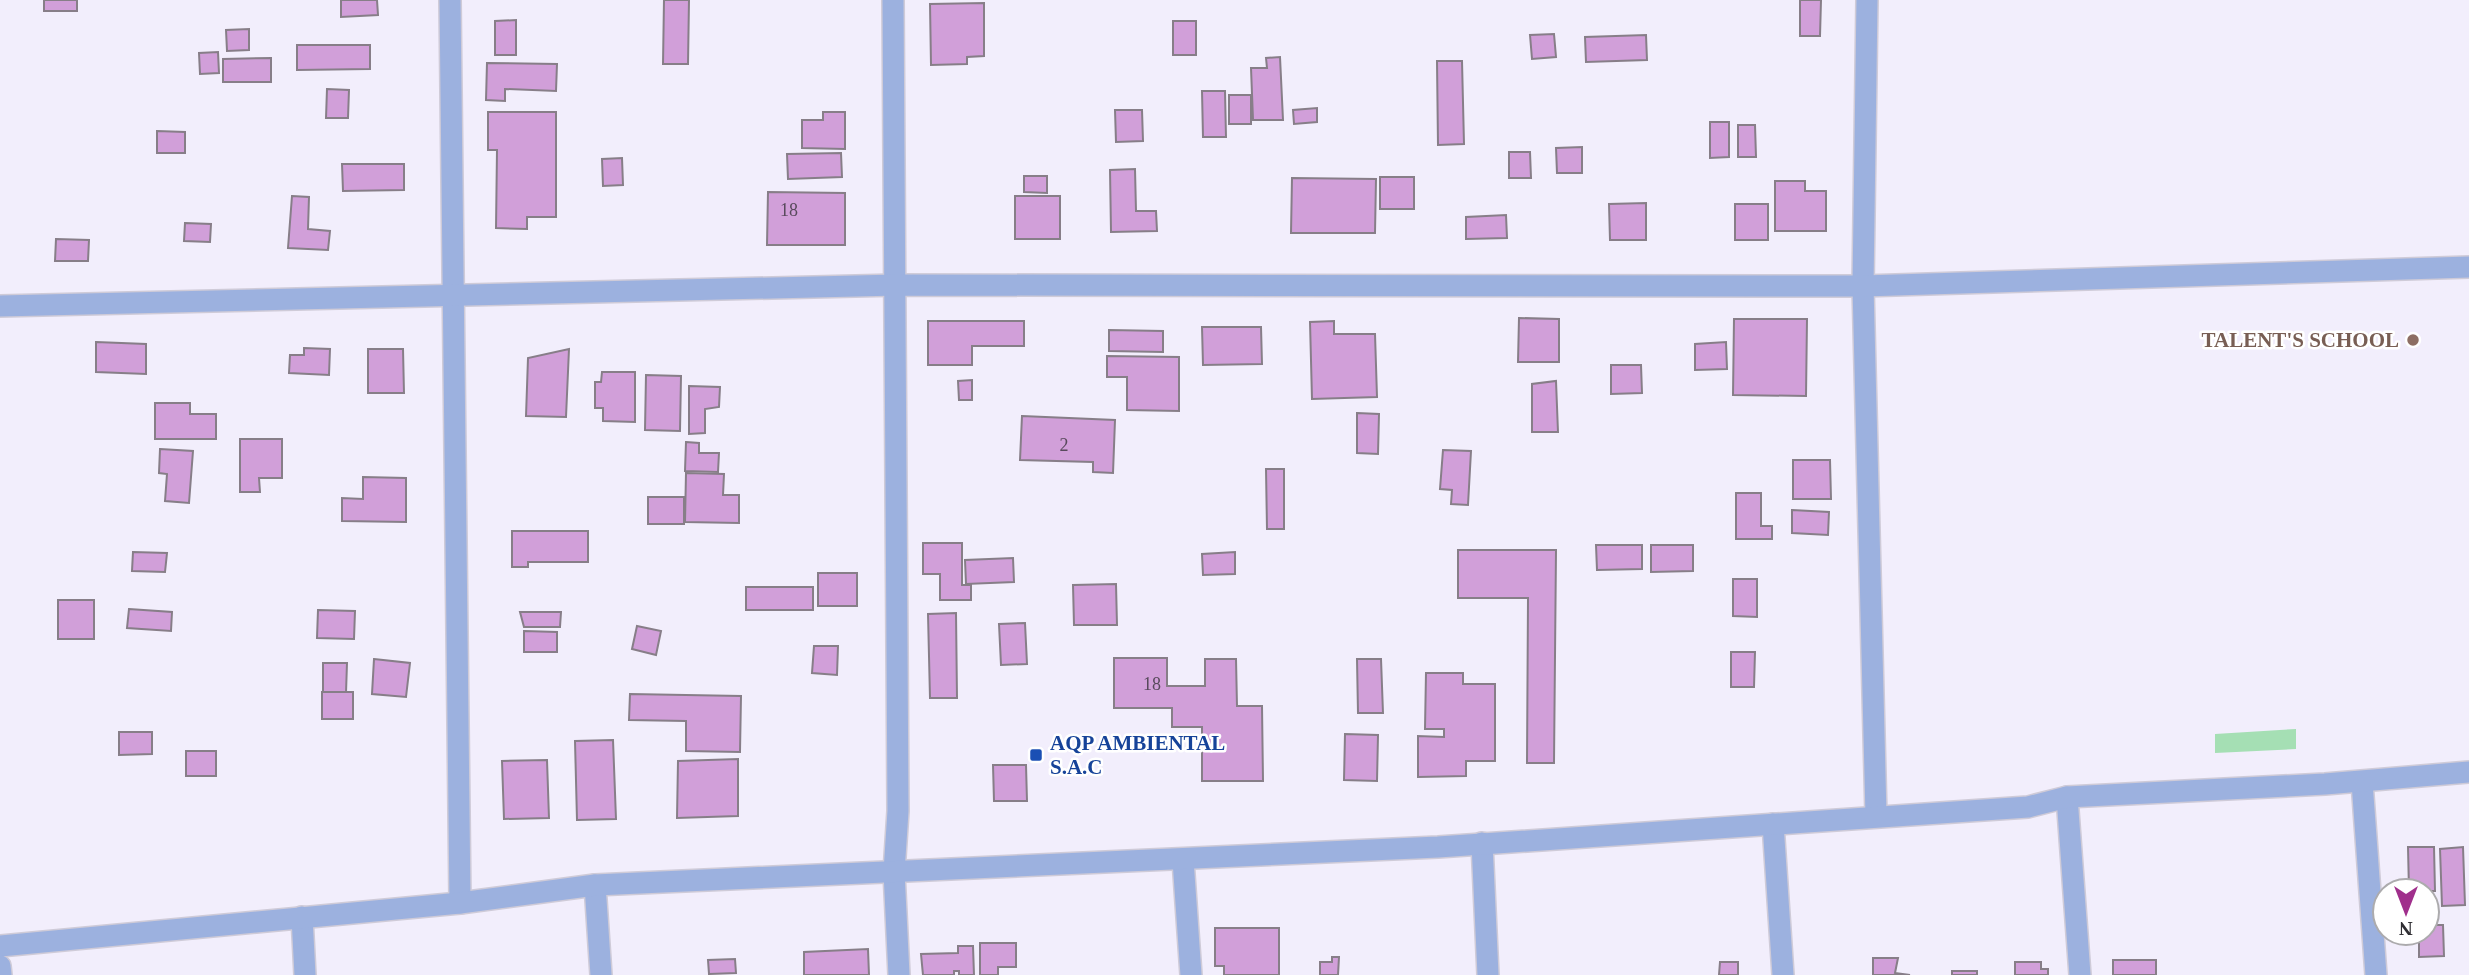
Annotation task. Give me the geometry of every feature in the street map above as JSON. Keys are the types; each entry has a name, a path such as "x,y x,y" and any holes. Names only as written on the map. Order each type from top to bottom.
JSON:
{"street":[{"path":"450,0 460,903"},
{"path":"893,0 897,285 898,811 894,872 899,975"},
{"path":"1867,0 1863,286 1876,816"},
{"path":"0,306 897,285 1863,286 2469,267"},
{"path":"0,946 460,903 595,885 1183,860 1482,843 2028,807 2067,797 2362,782 2469,772"},
{"path":"2362,782 2376,975"},
{"path":"2067,797 2080,975"},
{"path":"1773,824 1783,975"},
{"path":"1482,843 1488,975"},
{"path":"1183,860 1191,975"},
{"path":"595,885 601,975"},
{"path":"302,917 305,975"},
{"path":"0,966 1,975"}],"green space":[{"path":"2296,729 2296,749 2215,753 2215,734"}],"building":[{"path":"44,0 77,0 77,11 44,11"},
{"path":"341,0 377,0 378,15 341,17"},
{"path":"664,0 689,0 688,64 663,64"},
{"path":"1800,0 1821,0 1820,36 1800,36"},
{"path":"984,3 984,56 967,57 967,64 931,65 930,4"},
{"path":"516,20 516,55 495,55 495,21"},
{"path":"1173,21 1196,21 1196,55 1173,55"},
{"path":"249,29 249,50 227,51 226,30"},
{"path":"1554,34 1556,57 1532,59 1530,35"},
{"path":"1646,35 1647,60 1586,62 1585,37"},
{"path":"297,45 370,45 370,69 297,70"},
{"path":"218,52 219,73 200,74 199,53"},
{"path":"1280,57 1283,120 1253,120 1251,68 1267,68 1266,58"},
{"path":"271,58 271,82 223,82 223,59"},
{"path":"1437,61 1462,61 1464,144 1438,145"},
{"path":"487,63 557,64 556,91 505,89 505,101 486,100"},
{"path":"327,89 349,90 348,118 326,118"},
{"path":"1202,91 1225,91 1226,137 1203,137"},
{"path":"1229,95 1251,95 1251,124 1229,124"},
{"path":"1317,108 1317,122 1294,124 1293,110"},
{"path":"1115,110 1142,110 1143,141 1116,142"},
{"path":"488,112 556,112 556,217 527,217 527,229 496,228 497,150 488,150"},
{"path":"823,112 845,112 845,149 802,148 802,120 823,120"},
{"path":"1710,122 1729,122 1729,157 1710,158"},
{"path":"1738,125 1755,125 1756,157 1738,157"},
{"path":"157,131 185,132 185,153 157,153"},
{"path":"1582,147 1582,173 1557,173 1556,148"},
{"path":"1509,152 1530,152 1531,178 1509,178"},
{"path":"841,153 842,177 788,179 787,154"},
{"path":"622,158 623,185 603,186 602,159"},
{"path":"342,164 404,164 404,190 343,191"},
{"path":"1135,169 1136,211 1156,211 1157,231 1111,232 1110,170"},
{"path":"1024,176 1047,176 1047,193 1024,192"},
{"path":"1380,177 1414,177 1414,209 1380,209"},
{"path":"1292,178 1376,179 1375,233 1291,233"},
{"path":"1775,181 1805,181 1805,191 1826,191 1826,231 1775,231"},
{"path":"768,192 845,193 845,245 767,245"},
{"path":"292,196 309,197 308,229 330,231 328,250 288,248"},
{"path":"1015,196 1060,196 1060,239 1015,239"},
{"path":"1646,203 1646,240 1610,240 1609,204"},
{"path":"1735,204 1768,204 1768,240 1735,240"},
{"path":"1506,215 1507,238 1466,239 1466,217"},
{"path":"185,223 211,224 210,242 184,241"},
{"path":"56,239 89,240 88,261 55,261"},
{"path":"1519,318 1559,319 1559,362 1518,362"},
{"path":"1734,319 1807,319 1806,396 1733,395"},
{"path":"928,321 1024,321 1024,346 972,346 972,365 928,365"},
{"path":"1334,321 1334,334 1375,334 1377,397 1312,399 1310,322"},
{"path":"1202,327 1261,327 1262,364 1203,365"},
{"path":"1109,330 1163,331 1163,352 1109,351"},
{"path":"96,342 146,344 146,374 96,372"},
{"path":"1726,342 1727,369 1695,370 1695,344"},
{"path":"304,348 330,349 329,375 289,373 290,355 304,355"},
{"path":"368,349 403,349 404,393 368,393"},
{"path":"569,349 566,417 526,416 528,358"},
{"path":"1107,356 1179,357 1179,411 1127,410 1127,377 1107,377"},
{"path":"1611,365 1641,365 1642,393 1611,394"},
{"path":"602,372 635,372 635,422 603,421 603,408 595,408 595,382 601,382"},
{"path":"646,375 681,376 680,431 645,430"},
{"path":"972,380 972,400 959,400 958,381"},
{"path":"1556,381 1558,432 1532,432 1532,384"},
{"path":"689,386 720,387 719,407 705,409 705,433 689,434"},
{"path":"155,403 190,403 190,414 216,414 216,439 155,439"},
{"path":"1357,413 1379,414 1378,454 1357,453"},
{"path":"1022,416 1115,420 1113,473 1093,472 1093,462 1020,460"},
{"path":"240,439 282,439 282,478 259,478 260,492 240,492"},
{"path":"686,442 699,443 699,453 719,453 718,472 685,471"},
{"path":"160,449 193,451 189,503 165,501 167,474 159,473"},
{"path":"1443,450 1471,451 1468,505 1451,504 1452,490 1440,489"},
{"path":"1793,460 1830,460 1831,499 1793,499"},
{"path":"1266,469 1284,469 1284,529 1267,529"},
{"path":"686,473 724,474 723,495 739,495 739,523 685,522"},
{"path":"363,477 406,478 406,522 342,521 342,498 363,499"},
{"path":"1736,493 1761,493 1761,526 1772,526 1772,539 1736,539"},
{"path":"648,497 684,497 684,524 648,524"},
{"path":"1792,510 1829,512 1828,535 1792,533"},
{"path":"512,531 588,531 588,562 528,562 528,567 512,567"},
{"path":"923,543 962,543 962,585 971,585 971,600 940,600 940,574 923,574"},
{"path":"1596,545 1642,545 1642,569 1597,570"},
{"path":"1651,545 1693,545 1693,571 1651,572"},
{"path":"1458,550 1556,550 1554,763 1527,763 1528,598 1458,598"},
{"path":"133,552 167,553 165,572 132,571"},
{"path":"1235,552 1235,574 1203,575 1202,554"},
{"path":"1013,558 1014,582 966,584 965,560"},
{"path":"818,573 857,573 857,606 818,606"},
{"path":"1733,579 1757,579 1757,617 1733,616"},
{"path":"1116,584 1117,625 1074,625 1073,585"},
{"path":"746,587 813,587 813,610 746,610"},
{"path":"58,600 94,600 94,639 58,639"},
{"path":"129,609 172,612 171,631 127,628"},
{"path":"318,610 355,611 354,639 317,638"},
{"path":"520,612 561,612 560,627 524,627"},
{"path":"956,613 957,698 930,698 928,614"},
{"path":"1025,623 1027,664 1001,665 999,624"},
{"path":"637,626 661,631 656,655 632,649"},
{"path":"524,631 557,632 557,652 524,652"},
{"path":"814,646 838,646 837,675 812,673"},
{"path":"1731,652 1755,652 1754,687 1731,687"},
{"path":"1114,658 1167,658 1167,686 1205,686 1205,659 1236,659 1237,706 1262,706 1263,781 1202,781 1202,727 1172,727 1172,708 1114,708"},
{"path":"374,659 410,663 406,697 372,694"},
{"path":"1357,659 1381,659 1383,713 1358,713"},
{"path":"323,663 347,663 346,693 323,692"},
{"path":"1426,673 1463,673 1463,684 1495,684 1495,761 1466,761 1466,776 1418,777 1418,736 1444,737 1444,729 1425,729"},
{"path":"322,692 353,692 353,719 322,719"},
{"path":"630,694 741,696 740,752 686,751 686,721 629,720"},
{"path":"119,732 152,732 152,754 119,755"},
{"path":"1345,734 1378,735 1377,781 1344,780"},
{"path":"613,740 616,819 577,820 575,741"},
{"path":"186,751 216,751 216,776 186,776"},
{"path":"738,759 738,816 677,818 678,761"},
{"path":"547,760 549,818 504,819 502,761"},
{"path":"993,765 1026,765 1027,801 994,801"},
{"path":"2408,847 2434,847 2435,877 2409,877"},
{"path":"2463,847 2465,905 2442,906 2440,849"},
{"path":"2443,925 2444,956 2419,957 2419,947 2441,947"},
{"path":"1215,928 1279,928 1279,975 1224,975 1224,966 1215,966"},
{"path":"980,943 1016,943 1016,967 998,967 998,975 980,975"},
{"path":"958,946 973,946 974,975 959,975 959,971 954,971 954,975 923,975 921,954 958,953"},
{"path":"868,949 869,975 804,975 804,952"},
{"path":"1332,957 1339,957 1338,975 1320,975 1320,962 1332,962"},
{"path":"1873,958 1898,958 1895,973 1910,975 1873,975"},
{"path":"735,959 736,973 709,974 708,960"},
{"path":"2113,960 2156,960 2156,975 2113,975"},
{"path":"1720,962 1738,962 1738,975 1719,975"},
{"path":"2015,962 2041,962 2041,969 2048,969 2048,975 2015,975"},
{"path":"1952,971 1977,971 1977,975 1952,975"}],"place":[{"name":"TALENT'S SCHOOL","path":"2413,340"},
{"name":"AQP AMBIENTAL S.A.C","path":"1036,755"}]}
